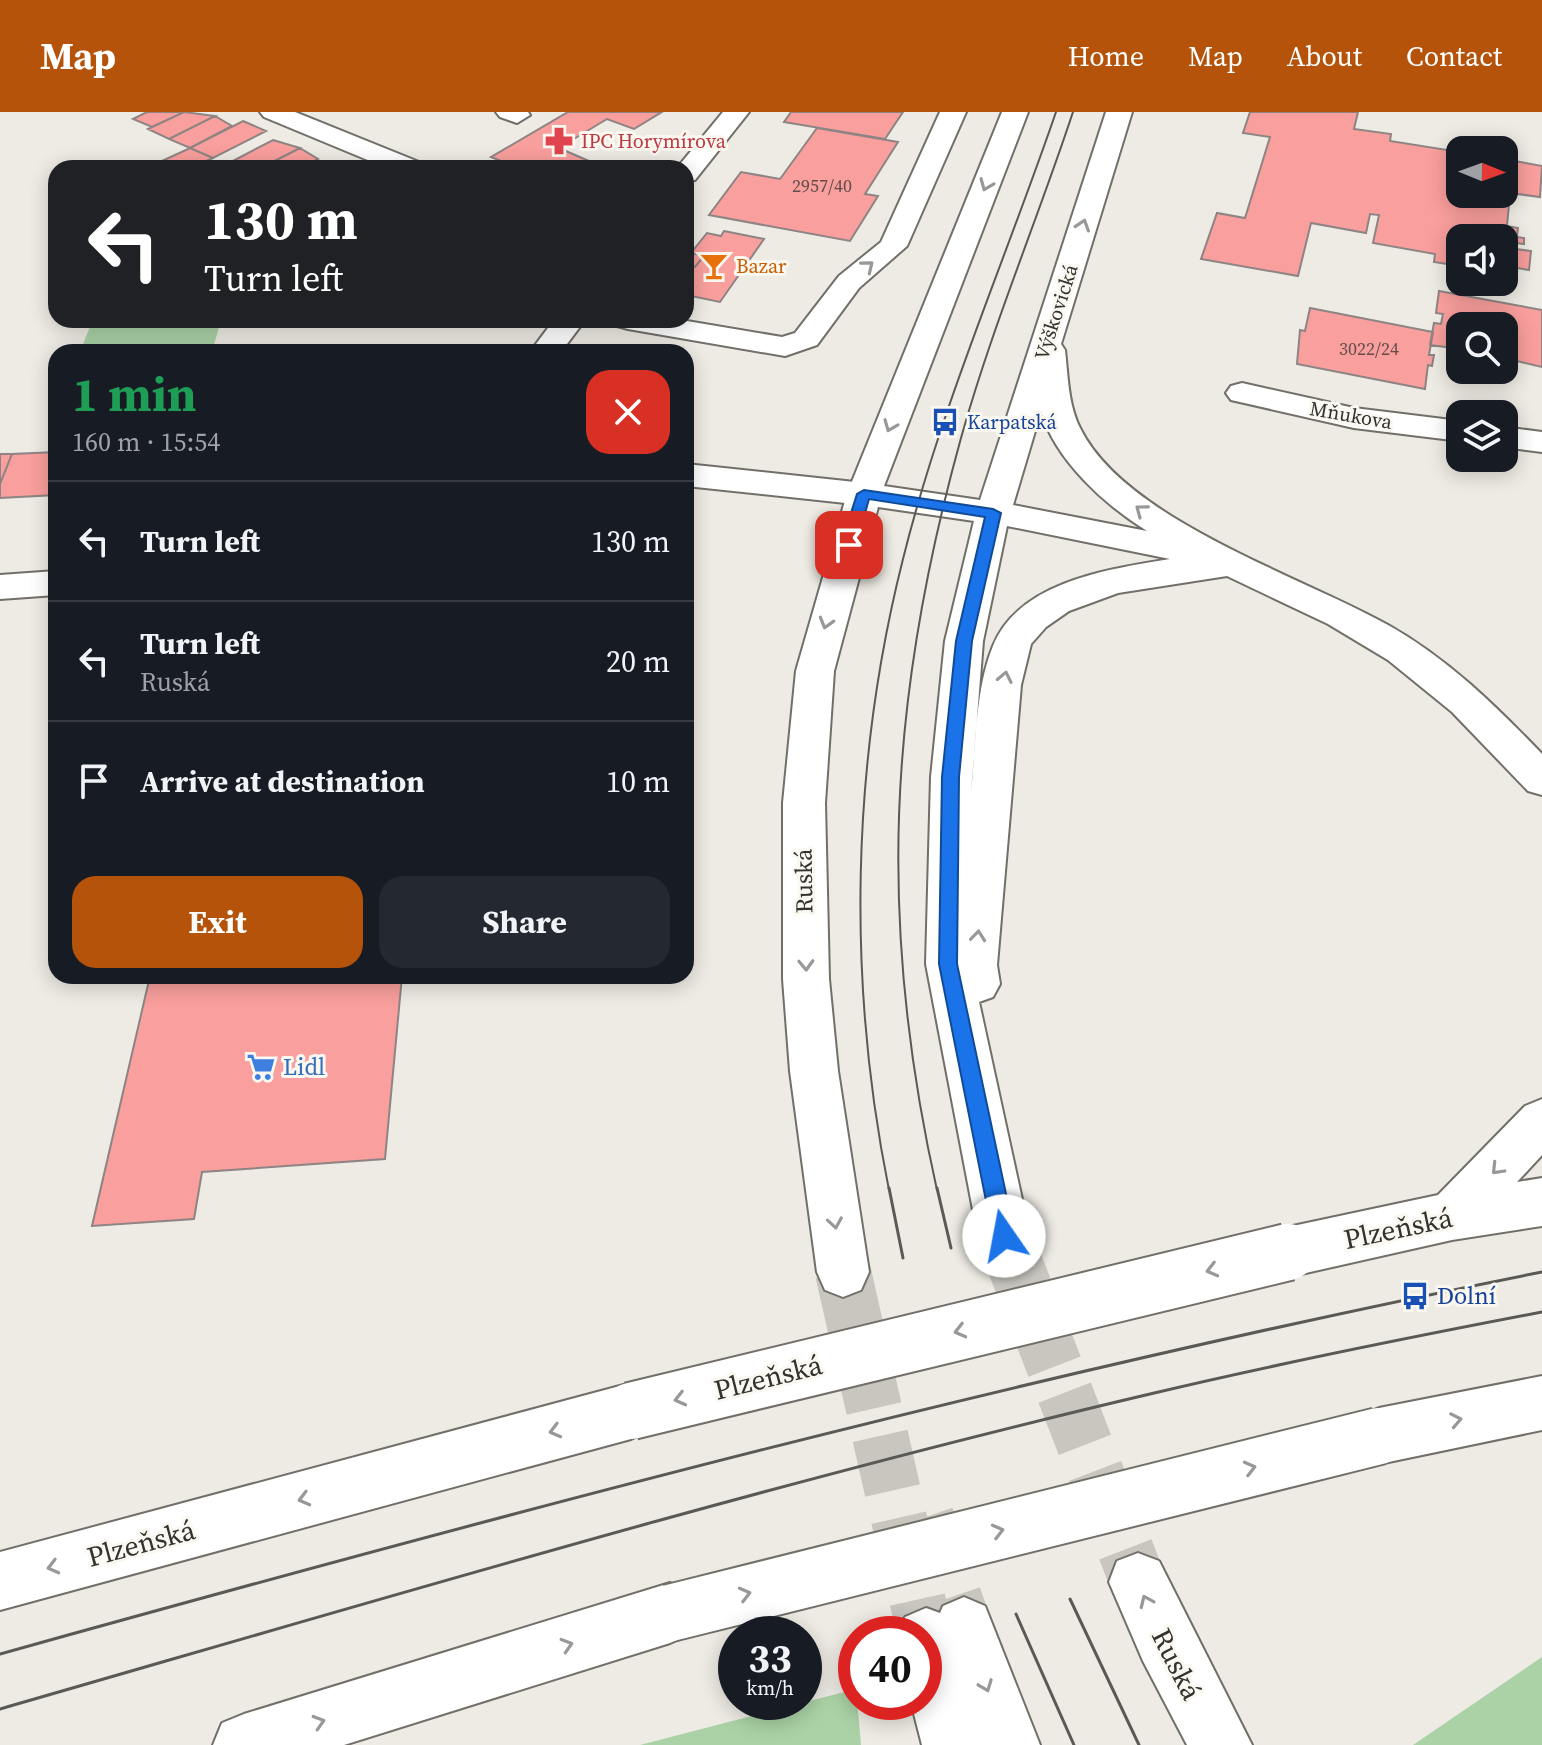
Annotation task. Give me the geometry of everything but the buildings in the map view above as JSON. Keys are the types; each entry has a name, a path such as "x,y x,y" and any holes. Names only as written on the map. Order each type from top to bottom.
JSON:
{"street":[{"path":"694,164 736,112"},
{"path":"675,328 785,347 806,339 849,282 893,246 953,112"},
{"path":"864,494 1015,112"},
{"name":"Výškovická","path":"993,513 1119,113"},
{"path":"292,115 392,160"},
{"path":"551,344 564,328"},
{"path":"1048,336 1056,406 1063,429 1118,492 1149,517 1233,563 1343,616 1407,654 1462,698 1542,780"},
{"name":"Mňukova","path":"1242,393 1354,418 1446,429"},
{"path":"1518,439 1542,442"},
{"path":"694,476 864,494 993,513 1132,538 1233,563"},
{"name":"Ruská","path":"843,1272 819,1110 808,1007 804,803 818,656 864,494"},
{"path":"993,513 964,641 951,777 948,964 1004,1236 975,965 1002,685 1014,640 1024,626 1046,610 1114,581 1233,563"},
{"path":"0,587 48,584"},
{"path":"1452,1216 1542,1121"},
{"name":"Plzeňská","path":"0,1581 631,1411 1288,1252 1452,1216 1542,1202"},
{"path":"244,1745 670,1613 1379,1436 1542,1403"},
{"name":"Ruská","path":"1138,1582 1164,1640 1221,1745"},
{"path":"945,1633 953,1745"},
{"path":"945,1633 1009,1745"}],"green space":[{"path":"89,328 219,328 214,344 83,344"},
{"path":"1542,1657 1542,1745 1413,1745"},
{"path":"838,1694 838,1720 859,1720 861,1745 640,1745 736,1720 822,1720 822,1698"}],"tunnel":[{"path":"1004,1236 1138,1582"},
{"path":"843,1272 921,1616"},
{"path":"926,1517 964,1627"}],"tram line":[{"path":"889,1190 875,1112 861,953 865,794 873,715 886,637 918,502 955,390 1056,112"},
{"path":"937,1190 918,1092 905,997 899,904 899,812 906,721 918,629 961,438 1073,112"},
{"path":"889,1188 903,1258"},
{"path":"937,1188 951,1248"},
{"path":"0,1654 768,1448 1154,1355 1542,1272"},
{"path":"0,1709 573,1544 861,1466 1199,1383 1542,1312"},
{"path":"1070,1599 1139,1745"},
{"path":"1016,1614 1074,1745"}],"place":[{"name":"IPC Horymírova","path":"559,141"},
{"name":"Bazar","path":"714,266"},
{"name":"Karpatská","path":"945,422"},
{"name":"Lidl","path":"261,1067"},
{"name":"Dolní","path":"1415,1296"}],"route":[{"path":"849,545 864,494 993,513 964,641 951,777 947,863 948,964 1004,1236"}]}
